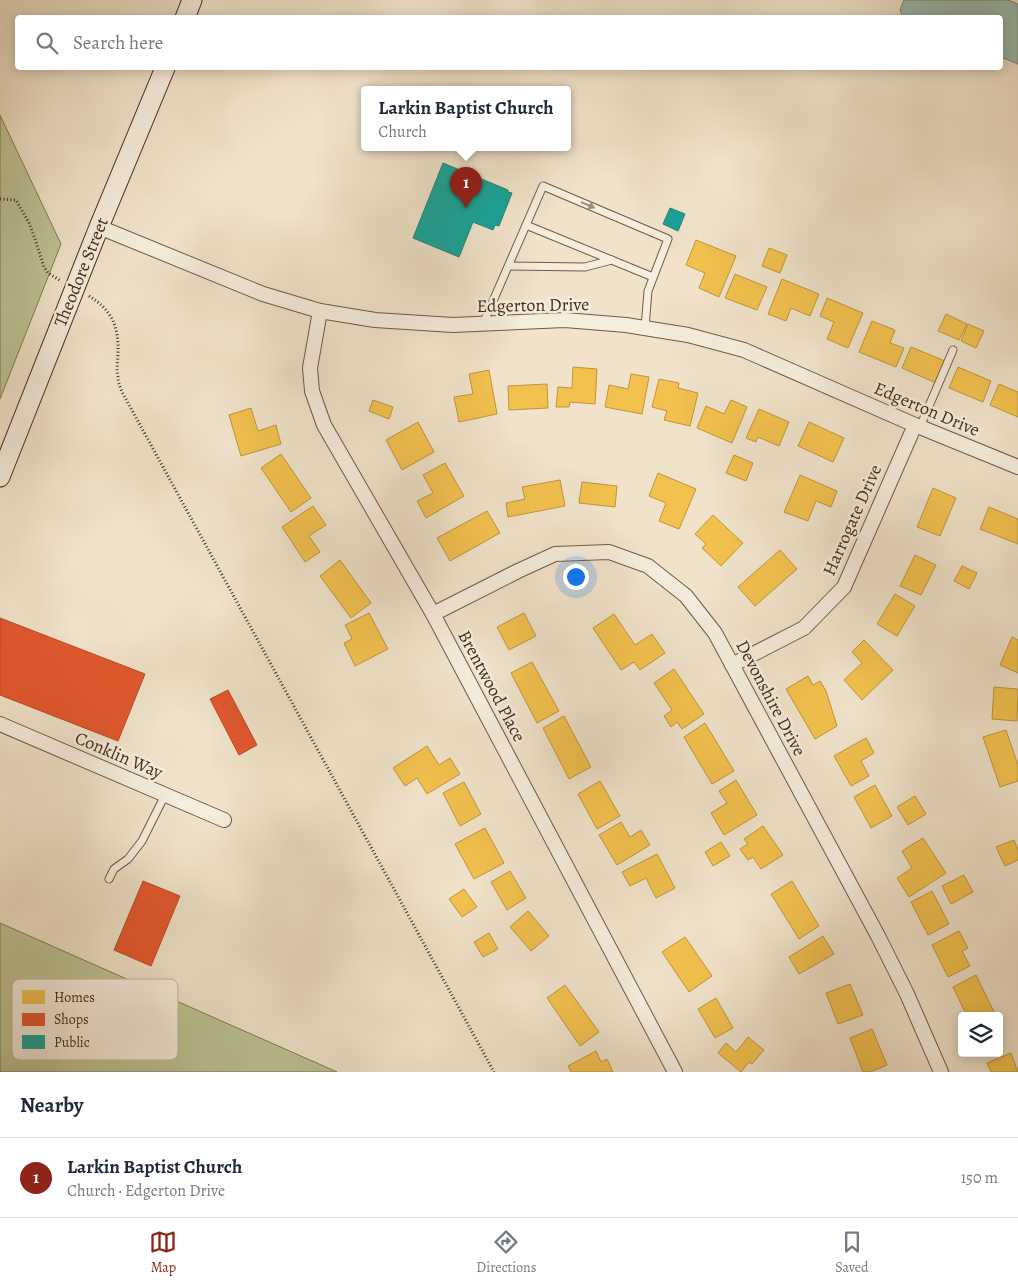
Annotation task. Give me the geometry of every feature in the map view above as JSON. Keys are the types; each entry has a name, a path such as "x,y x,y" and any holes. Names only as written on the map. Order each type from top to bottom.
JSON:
{"street":[{"path":"186,15 192,0"},
{"name":"Theodore Street","path":"0,477 74,288 164,70"},
{"name":"Edgerton Drive","path":"99,227 263,294 320,311 375,320 453,325 565,320 626,325 688,335 744,350 918,426 1018,467"},
{"name":"Brentwood Place","path":"320,311 310,368 312,391 324,425 433,614 675,1072"},
{"name":"Harrogate Drive","path":"732,665 804,628 844,587 918,426"},
{"name":"Devonshire Drive","path":"433,614 555,554 609,552 648,566 686,596 715,633 878,936 907,994 941,1072"},
{"name":"Conklin Way","path":"0,724 224,820"}],"lane":[{"path":"483,324 543,186 668,239 648,291 645,328"},
{"path":"526,225 653,277"},
{"path":"508,266 585,267 612,260"},
{"path":"918,426 953,350"},
{"path":"109,879 114,868 128,859 142,841 165,795"}],"path":[{"path":"0,199 16,200 29,224 44,267 48,273 101,305 113,320 118,342 117,376 122,392 494,1072"}],"green space":[{"path":"0,115 61,244 0,399"},
{"path":"0,923 127,979 12,979 12,1060 178,1060 178,1002 337,1072 0,1072"}],"water":[{"path":"904,0 1008,0 1018,4 1018,64 1003,58 1003,15 902,15 900,10"}],"building: Homes":[{"path":"696,240 736,256 719,297 699,288 705,273 686,265"},
{"path":"769,248 787,255 780,273 762,266"},
{"path":"735,274 767,287 757,310 725,298"},
{"path":"782,279 819,294 810,316 791,308 786,321 768,314"},
{"path":"827,298 863,313 848,348 827,339 834,322 820,316"},
{"path":"946,314 967,324 959,340 938,331"},
{"path":"872,321 895,330 890,343 904,348 896,367 859,352"},
{"path":"968,324 984,331 976,348 961,341"},
{"path":"911,347 945,361 936,383 902,368"},
{"path":"573,367 597,369 595,404 570,402 569,407 556,407 558,387 572,388"},
{"path":"958,367 991,381 983,402 949,388"},
{"path":"489,370 497,414 459,422 454,397 473,394 469,374"},
{"path":"631,374 649,377 642,414 605,407 609,385 628,389"},
{"path":"659,379 679,383 678,388 698,393 690,426 664,420 667,411 652,407"},
{"path":"547,384 548,408 509,410 508,386"},
{"path":"999,384 1018,392 1018,417 990,405"},
{"path":"373,400 393,407 389,419 369,411"},
{"path":"731,400 747,407 732,443 697,428 706,406 724,414"},
{"path":"251,408 258,431 276,425 281,444 241,456 229,415"},
{"path":"759,409 789,422 779,446 758,437 756,442 746,438"},
{"path":"418,422 434,452 402,470 386,440"},
{"path":"809,422 844,438 833,462 798,446"},
{"path":"281,454 311,498 291,512 261,468"},
{"path":"734,455 753,463 746,481 726,473"},
{"path":"445,463 464,496 426,518 417,501 433,493 423,475"},
{"path":"658,473 696,489 679,529 659,521 666,503 649,496"},
{"path":"800,475 837,491 831,507 816,501 808,521 784,512"},
{"path":"560,480 565,506 508,517 506,503 525,499 522,487"},
{"path":"582,482 617,486 615,507 579,503"},
{"path":"933,488 956,498 940,536 917,527"},
{"path":"313,506 326,525 309,536 320,552 305,562 282,527"},
{"path":"989,507 1018,519 1018,544 980,529"},
{"path":"487,511 500,533 450,561 437,538"},
{"path":"713,515 743,543 721,566 702,548 706,544 695,534"},
{"path":"780,550 797,569 755,606 738,587"},
{"path":"915,555 936,565 921,595 900,586"},
{"path":"340,560 371,603 351,618 320,576"},
{"path":"962,566 977,573 969,589 954,581"},
{"path":"895,594 915,606 897,636 877,624"},
{"path":"369,613 388,649 355,666 344,643 352,639 345,625"},
{"path":"524,613 536,636 509,650 497,627"},
{"path":"614,614 635,645 652,634 665,653 640,670 634,662 621,670 593,628"},
{"path":"1012,637 1018,640 1018,673 1000,665"},
{"path":"864,640 893,670 862,700 844,680 862,663 852,652"},
{"path":"532,662 559,711 537,723 511,673"},
{"path":"674,669 704,714 682,729 677,722 671,727 664,716 672,710 654,683"},
{"path":"808,676 813,685 820,681 826,691 837,726 815,739 786,689"},
{"path":"994,687 1018,689 1017,721 992,719"},
{"path":"564,716 591,767 569,779 543,728"},
{"path":"705,723 734,771 712,784 684,737"},
{"path":"1006,730 1018,765 1018,781 1000,787 983,737"},
{"path":"866,738 874,753 861,761 869,776 851,786 834,756"},
{"path":"427,746 439,765 450,758 460,774 427,794 417,778 405,786 393,768"},
{"path":"736,780 757,815 724,835 711,813 727,803 719,791"},
{"path":"600,781 620,816 597,829 578,794"},
{"path":"464,782 481,814 460,826 443,793"},
{"path":"875,785 892,816 871,828 854,797"},
{"path":"915,796 926,814 908,825 897,807"},
{"path":"621,822 630,837 641,830 650,845 617,865 599,835"},
{"path":"763,826 783,855 761,869 753,857 748,860 740,849 748,844 744,839"},
{"path":"485,828 504,863 474,879 455,844"},
{"path":"923,838 946,873 909,897 897,878 912,868 902,851"},
{"path":"1014,840 1018,850 1018,860 1005,866 996,847"},
{"path":"721,842 730,856 713,866 705,852"},
{"path":"657,854 675,888 656,898 646,878 630,886 622,872"},
{"path":"510,871 526,898 507,910 491,882"},
{"path":"964,875 973,892 951,904 942,886"},
{"path":"792,881 819,926 799,939 771,894"},
{"path":"464,889 477,907 462,917 449,899"},
{"path":"932,891 949,924 928,935 911,902"},
{"path":"528,911 549,936 531,951 510,927"},
{"path":"959,931 968,948 962,951 970,966 948,977 932,945"},
{"path":"489,933 498,949 483,957 474,942"},
{"path":"823,936 834,954 799,974 789,957"},
{"path":"685,937 712,976 689,992 662,952"},
{"path":"976,975 994,1012 965,1012 953,987"},
{"path":"850,984 863,1015 838,1024 826,993"},
{"path":"565,985 599,1032 580,1046 547,998"},
{"path":"716,998 733,1028 715,1038 698,1009"},
{"path":"872,1029 887,1065 870,1072 863,1072 850,1038"},
{"path":"748,1037 764,1050 752,1064 749,1062 741,1072 718,1053 726,1043 736,1052"},
{"path":"596,1051 601,1062 607,1059 613,1072 571,1072 568,1066"},
{"path":"1011,1053 1018,1072 991,1072 987,1063"}],"building: Shops":[{"path":"0,618 145,674 118,741 0,695"},
{"path":"228,690 257,745 239,755 210,699"},
{"path":"143,881 180,896 151,966 114,950"}],"building: Public":[{"path":"443,163 512,193 499,226 495,225 493,230 473,222 459,257 413,238"},
{"path":"670,208 685,214 678,231 663,224"}],"place":[{"name":"Larkin Baptist Church","path":"466,208"}]}
